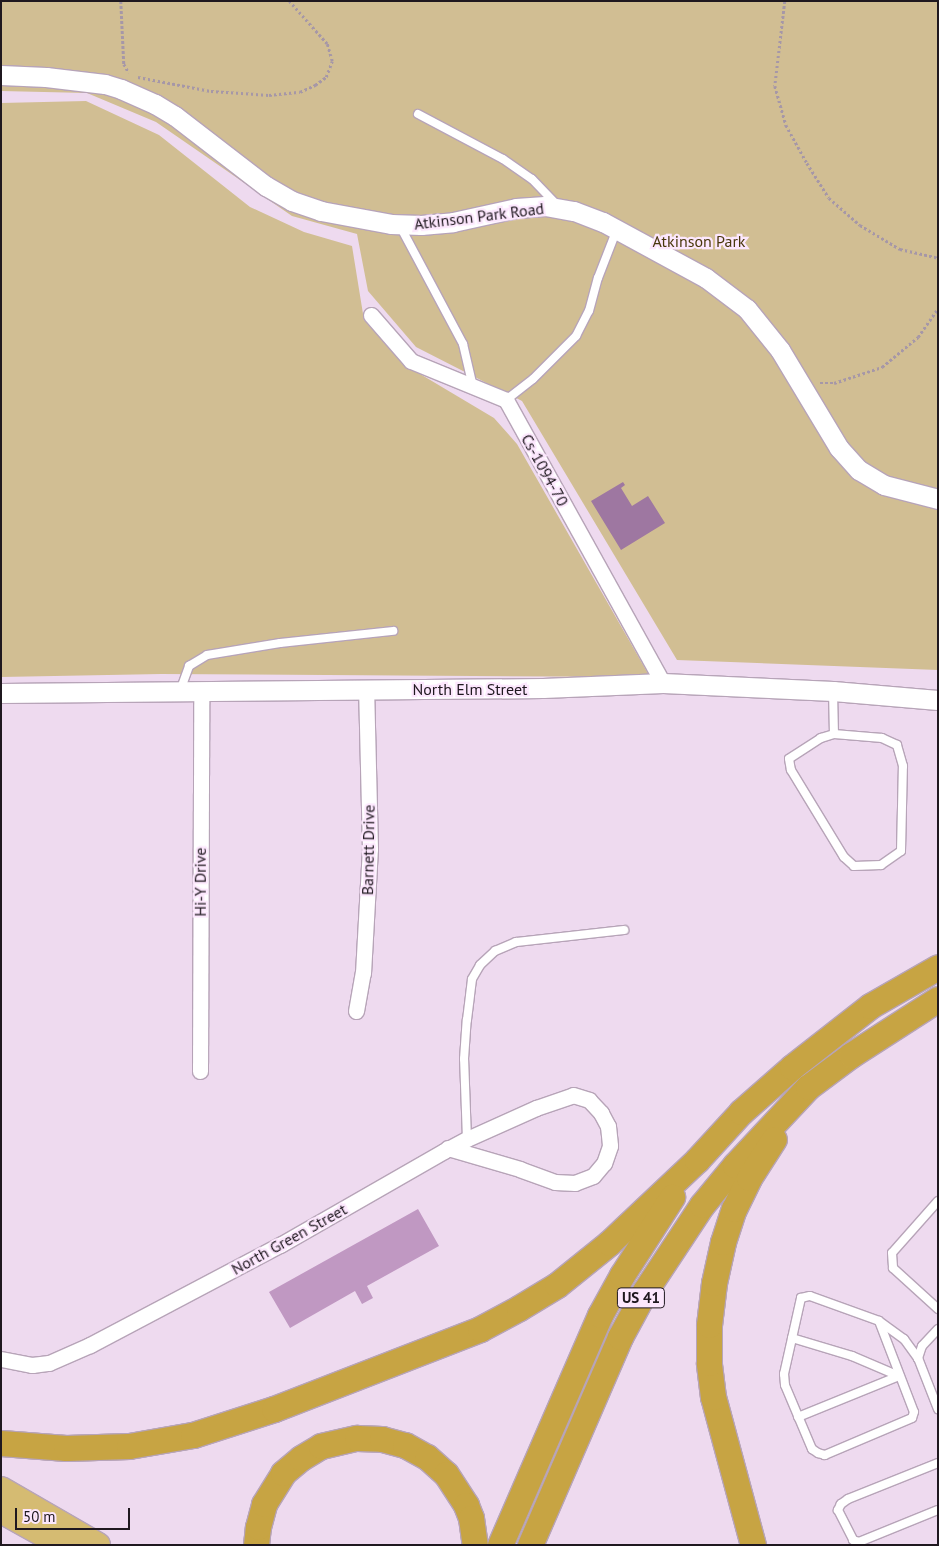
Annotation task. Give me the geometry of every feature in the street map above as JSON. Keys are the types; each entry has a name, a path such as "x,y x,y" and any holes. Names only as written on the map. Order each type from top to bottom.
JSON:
{"highway":[{"name":"US 41","path":"500,1545 600,1315 646,1236 697,1160 741,1112 827,1039 870,1006 938,967"},
{"name":"US 41","path":"530,1545 598,1384 645,1291 702,1205 735,1165 808,1087 872,1040 938,999"},
{"path":"753,1545 713,1397 708,1363 709,1325 714,1284 734,1209 749,1178 808,1087"},
{"path":"1,1443 66,1448 120,1446 193,1435 274,1409 439,1346 519,1308 557,1285 609,1243 697,1160"},
{"path":"256,1545 264,1504 283,1473 301,1458 321,1446 357,1438 382,1439 405,1445 427,1457 446,1474 466,1505 475,1545"},
{"path":"735,1481 758,1545"}],"main road":[{"path":"1,1489 98,1545"},
{"path":"1,1511 62,1545"}],"street":[{"name":"Atkinson Park Road","path":"1,75 46,77 105,84 121,89 155,104 176,116 266,186 292,201 321,211 400,224 421,225 453,222 530,206 559,208 603,222 706,278 734,298 759,322 780,350 835,441 859,470 884,484 938,499"},
{"path":"371,315 411,361 506,400"},
{"name":"Cs-1094-70","path":"506,400 664,683"},
{"name":"North Elm Street","path":"1,693 543,688 664,683 833,690 938,700"},
{"name":"Barnett Drive","path":"356,1011 363,972 370,849 366,690"},
{"name":"Hi-Y Drive","path":"200,1071 202,692"},
{"name":"North Green Street","path":"1,1359 32,1365 49,1363 90,1345 263,1254 448,1148 536,1108 574,1095 589,1100 601,1113 608,1126 610,1146 604,1163 593,1176 575,1183 556,1182 520,1169 448,1148"}],"lane":[{"path":"418,114 503,159 532,180 559,208"},
{"path":"400,224 463,344 474,387"},
{"path":"506,400 533,379 576,336 589,311 598,278 617,229"},
{"path":"180,691 189,666 207,655 280,643 393,631"},
{"path":"833,690 834,734"},
{"path":"834,734 882,738 897,745 903,766 901,851 881,864 854,866 844,857 792,770 789,759 821,738 834,734"},
{"path":"467,1139 464,1060 472,979 480,965 495,951 516,942 624,930"},
{"path":"938,1201 892,1253 893,1268 938,1309"},
{"path":"879,1321 914,1412 912,1418 825,1455 818,1454 812,1449 785,1385 784,1374 801,1298 805,1296 828,1301 879,1321 904,1339 918,1358 938,1409"},
{"path":"918,1358 922,1346 938,1329"},
{"path":"792,1338 852,1356 899,1376"},
{"path":"798,1417 899,1376"},
{"path":"938,1463 848,1499 840,1504 838,1510 853,1540 859,1542 938,1510"}],"path":[{"path":"121,1 126,71 138,77 211,91 269,95 300,92 315,85 326,77 332,61 327,44 289,1"},
{"path":"785,1 775,86 786,125 807,163 829,198 860,225 900,249 938,258"},
{"path":"799,382 834,383 882,367 918,337 938,308"}],"green space":[{"name":"Atkinson Park","path":"1,1 938,1 938,670 677,660 522,401 416,347 368,291 357,234 292,216 156,122 87,93 1,91"},
{"path":"86,101 159,135 250,207 304,232 352,246 364,320 405,365 494,418 517,444 650,677 161,674 1,677 1,103"}],"shaded area":[{"path":"623,482 625,485 621,488 632,506 648,496 665,523 621,550 591,501"}],"building":[{"path":"418,1209 439,1246 367,1286 373,1298 362,1304 355,1291 290,1328 269,1292"}]}
